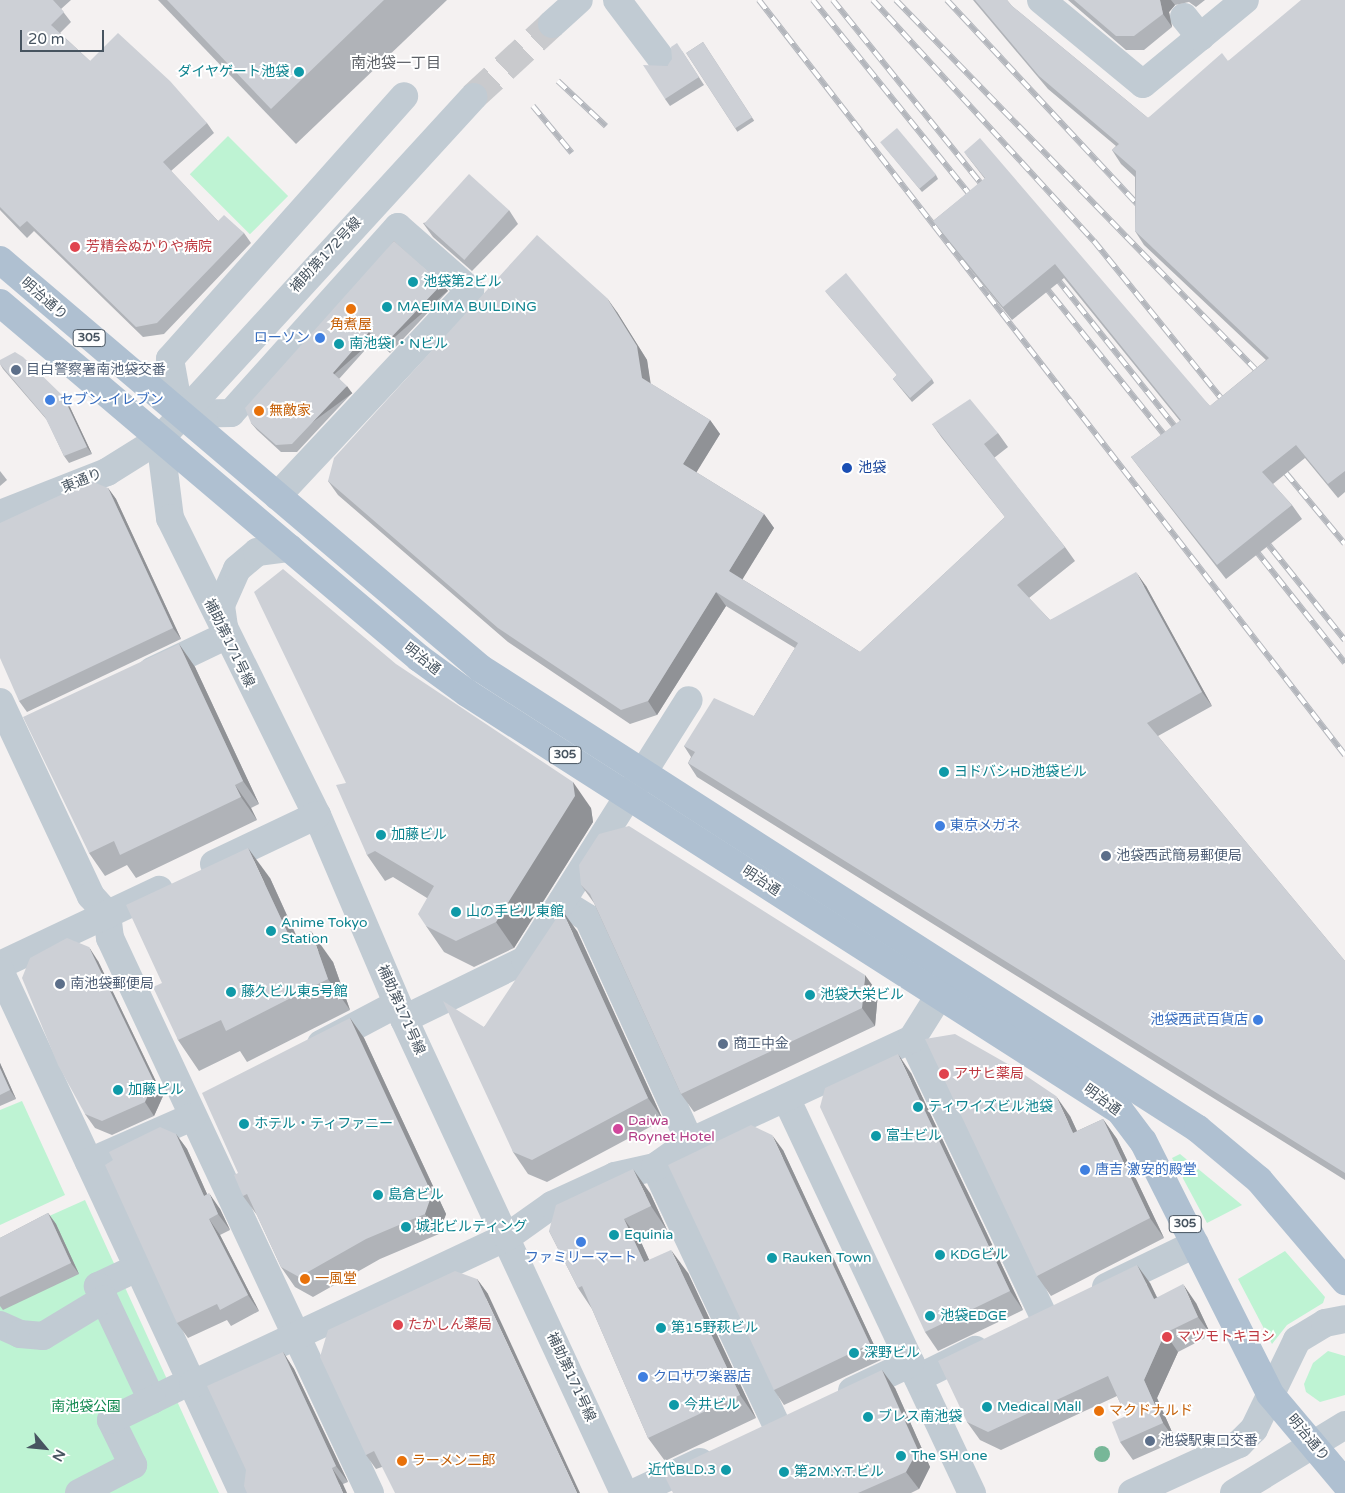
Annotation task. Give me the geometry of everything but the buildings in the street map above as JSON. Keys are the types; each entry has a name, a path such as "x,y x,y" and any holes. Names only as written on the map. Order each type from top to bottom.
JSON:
{"main road":[{"name":"明治通り","path":"0,260 180,414"},
{"name":"305","path":"0,303 160,440"},
{"name":"明治通","path":"180,414 480,668 954,972 1229,1152 1345,1281"},
{"name":"明治通","path":"160,440 419,658 628,796 1120,1111 1143,1141 1270,1394"},
{"name":"明治通り","path":"1270,1394 1345,1483"}],"street":[{"path":"552,24 579,0"},
{"path":"617,0 663,61"},
{"path":"1059,8 1143,84 1192,27 1245,0"},
{"path":"277,496 470,290 398,227 231,413 180,414 170,359 404,96"},
{"name":"補助第172号線","path":"160,440 180,414 473,97"},
{"name":"東通り","path":"0,514 107,472 160,440"},
{"name":"補助第171号線","path":"160,440 170,518 225,636 317,815 401,1012 624,1493"},
{"path":"129,682 225,636 221,605 237,569 257,552 290,548"},
{"path":"301,1054 525,960 689,700"},
{"path":"0,702 8,739 91,896 107,914 110,938 190,1113 370,1493"},
{"path":"8,739 42,723"},
{"path":"0,965 317,815"},
{"path":"562,902 588,918 690,1142"},
{"path":"0,972 90,1162 185,1386 243,1493"},
{"path":"79,1493 133,1465 111,1420 506,1237 552,1205 616,1176 655,1167 690,1142 912,1039 938,994 954,972"},
{"path":"912,1039 1044,1317"},
{"path":"90,1162 190,1113 214,1096"},
{"path":"786,1098 972,1493"},
{"path":"655,1167 777,1426"},
{"path":"828,1402 1008,1334 1195,1244"},
{"path":"124,1274 98,1286 152,1400"},
{"path":"7,1334 52,1333 104,1299"},
{"path":"1132,1493 1238,1444 1254,1429 1297,1340 1325,1323 1345,1319"},
{"path":"750,1438 802,1414"},
{"path":"1234,1493 1315,1446 1345,1425"},
{"path":"634,1493 723,1451"}],"green space":[{"path":"228,136 288,196 250,234 190,174"},
{"path":"22,1101 65,1195 0,1225 0,1110"},
{"path":"1180,1154 1242,1205 1207,1223 1172,1158"},
{"name":"南池袋公園","path":"85,1200 219,1493 0,1493 0,1238"},
{"path":"1285,1251 1325,1297 1323,1303 1287,1325 1272,1344 1238,1279"},
{"path":"1328,1351 1345,1356 1345,1395 1320,1402 1306,1392 1304,1384 1313,1363"}],"tunnel":[{"path":"473,97 552,24"}],"railway":[{"path":"759,0 1345,755"},
{"path":"813,0 977,203"},
{"path":"833,0 989,193"},
{"path":"873,0 1094,241 1230,409"},
{"path":"896,0 1265,379"},
{"path":"947,0 1145,212"},
{"path":"558,81 606,126"},
{"path":"533,106 572,153"},
{"path":"1051,271 1182,435"},
{"path":"1040,280 1172,444"},
{"path":"1286,473 1345,544"},
{"path":"1260,534 1345,640"},
{"path":"1250,543 1345,663"}],"place":[{"name":"ダイヤゲート池袋","path":"299,72"},
{"name":"芳精会ぬかりや病院","path":"75,247"},
{"name":"池袋第2ビル","path":"413,282"},
{"name":"MAEJIMA BUILDING","path":"387,307"},
{"name":"角煮屋","path":"351,309"},
{"name":"ローソン","path":"320,338"},
{"name":"南池袋I・Nビル","path":"339,344"},
{"name":"目白警察署南池袋交番","path":"16,370"},
{"name":"セブン-イレブン","path":"50,400"},
{"name":"無敵家","path":"259,411"},
{"name":"池袋","path":"847,468"},
{"name":"ヨドバシHD池袋ビル","path":"944,772"},
{"name":"東京メガネ","path":"940,826"},
{"name":"加藤ビル","path":"381,835"},
{"name":"池袋西武簡易郵便局","path":"1106,856"},
{"name":"山の手ビル東館","path":"456,912"},
{"name":"Anime Tokyo Station","path":"271,931"},
{"name":"南池袋郵便局","path":"60,984"},
{"name":"藤久ビル東5号館","path":"231,992"},
{"name":"池袋大栄ビル","path":"810,995"},
{"name":"池袋西武百貨店","path":"1258,1020"},
{"name":"商工中金","path":"723,1044"},
{"name":"アサヒ薬局","path":"944,1074"},
{"name":"加藤ピル","path":"118,1090"},
{"name":"ティワイズビル池袋","path":"918,1107"},
{"name":"ホテル・ティファニー","path":"244,1124"},
{"name":"Daiwa Roynet Hotel","path":"618,1129"},
{"name":"富士ビル","path":"876,1136"},
{"name":"唐吉 激安的殿堂","path":"1085,1170"},
{"name":"島倉ビル","path":"378,1195"},
{"name":"城北ビルティング","path":"406,1227"},
{"name":"Equinia","path":"614,1235"},
{"name":"ファミリーマート","path":"581,1242"},
{"name":"KDGビル","path":"940,1255"},
{"name":"Rauken Town","path":"772,1258"},
{"name":"一風堂","path":"305,1279"},
{"name":"池袋EDGE","path":"930,1316"},
{"name":"たかしん薬局","path":"398,1325"},
{"name":"第15野萩ビル","path":"661,1328"},
{"name":"マツモトキヨシ","path":"1167,1337"},
{"name":"深野ビル","path":"854,1353"},
{"name":"クロサワ楽器店","path":"643,1377"},
{"name":"今井ビル","path":"674,1405"},
{"name":"Medical Mall","path":"987,1407"},
{"name":"マクドナルド","path":"1099,1411"},
{"name":"ブレス南池袋","path":"868,1417"},
{"name":"池袋駅東口交番","path":"1150,1441"},
{"name":"The SH one","path":"901,1456"},
{"name":"ラーメン二郎","path":"402,1461"},
{"name":"近代BLD.3","path":"726,1470"},
{"name":"第2M.Y.T.ビル","path":"784,1472"}],"district":[{"name":"南池袋一丁目","path":"396,64"}]}
